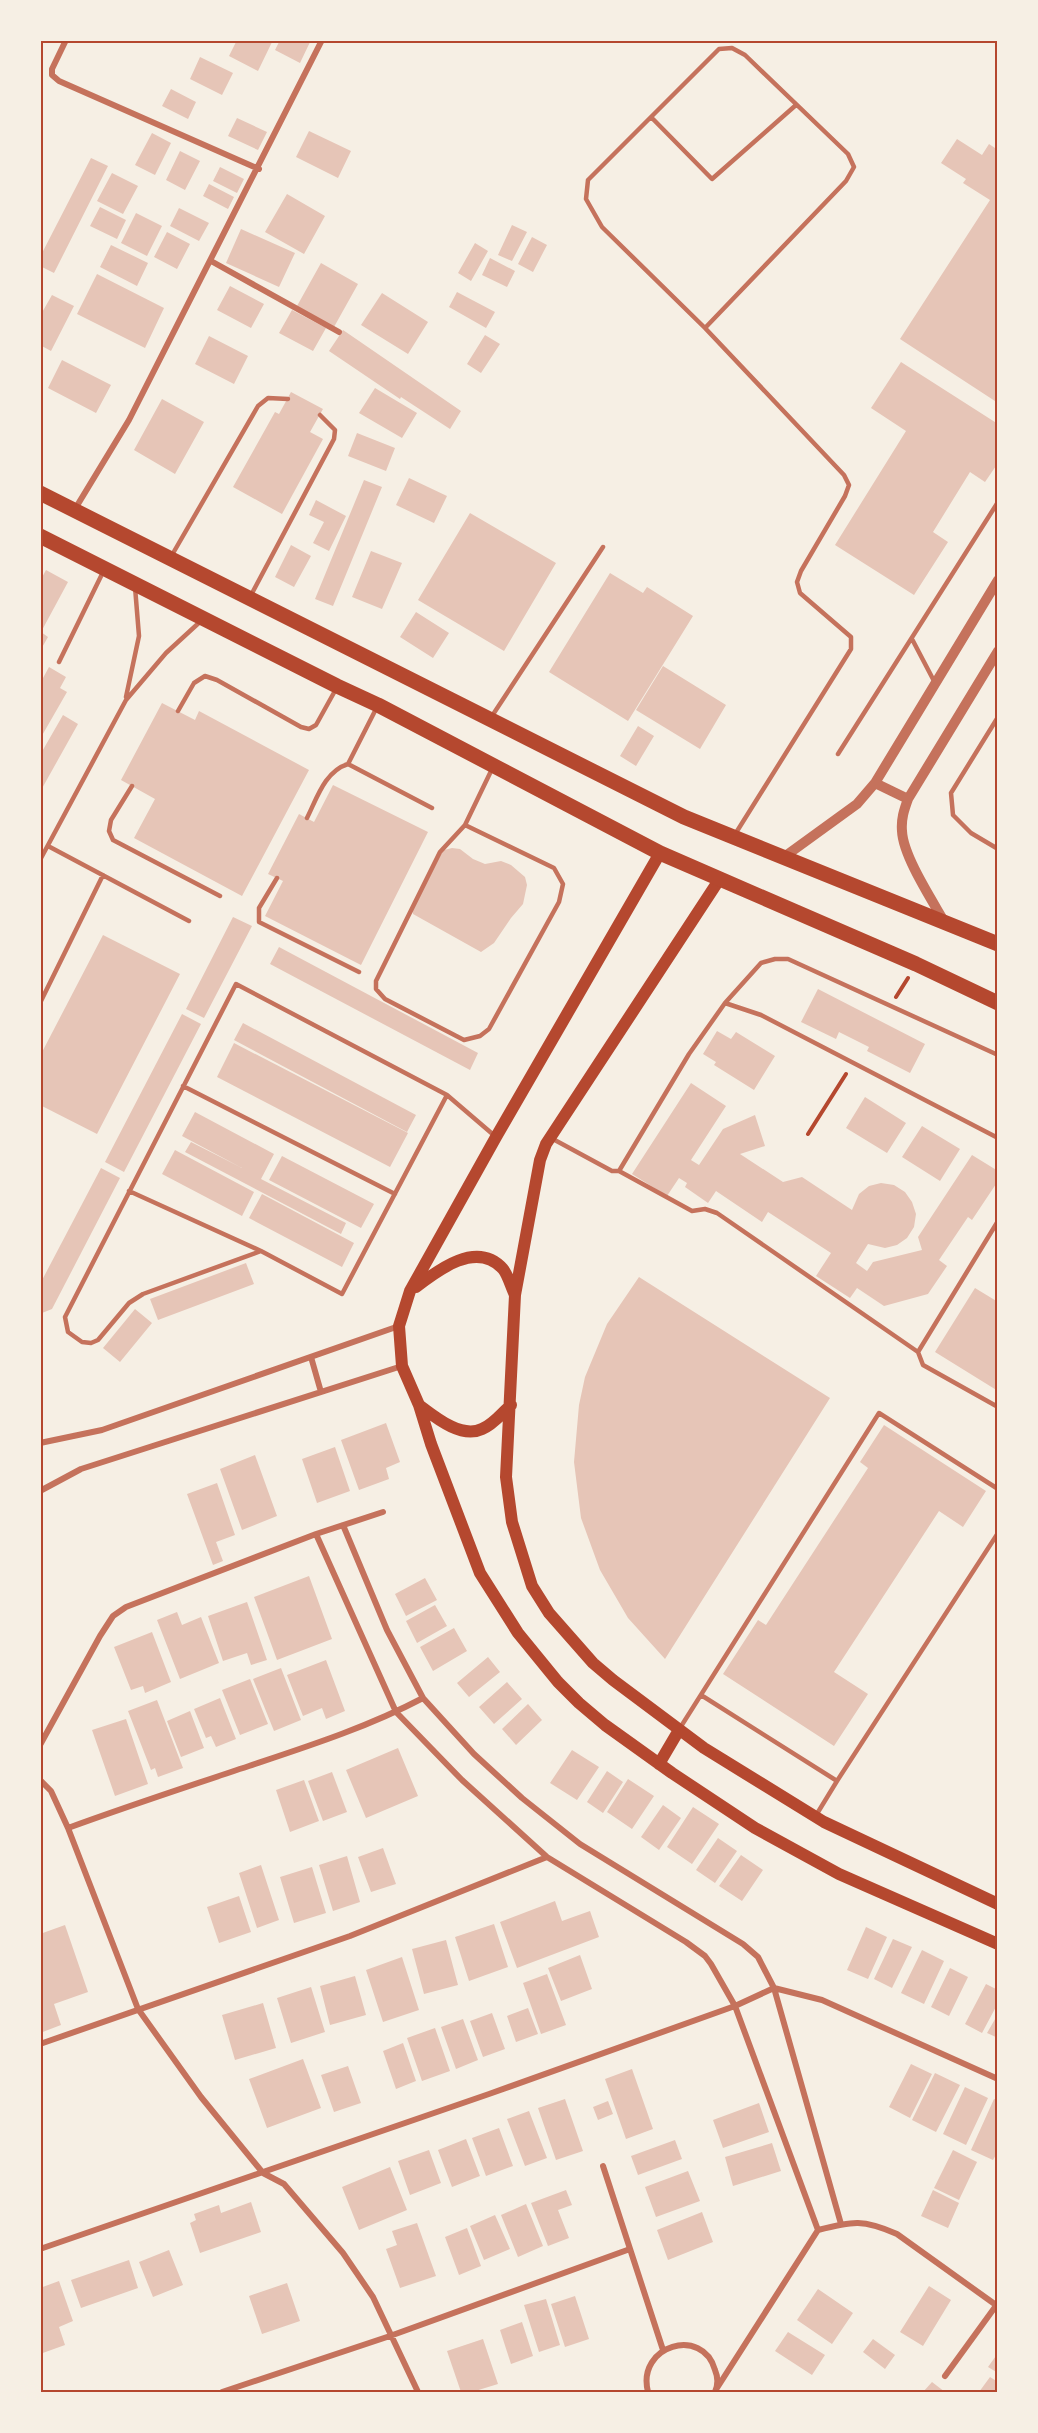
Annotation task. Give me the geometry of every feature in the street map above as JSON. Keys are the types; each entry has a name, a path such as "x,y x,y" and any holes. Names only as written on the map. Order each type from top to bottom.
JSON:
{"main road":[{"path":"40,493 684,817 998,944"},
{"path":"40,536 378,705 660,853 916,964 998,1003"},
{"path":"660,853 410,1291 399,1326 402,1366 419,1405 430,1444 480,1573 518,1633 558,1683 605,1725 755,1828 839,1874 998,1944"},
{"path":"719,880 546,1144 537,1172 515,1295 506,1477 512,1522 532,1586 549,1613 593,1663 679,1730 760,1784 815,1817 998,1904"},
{"path":"410,1291 449,1263 467,1257 495,1263 504,1270 515,1295"},
{"path":"419,1405 450,1426 466,1432 482,1430 511,1405"},
{"path":"659,1764 679,1730"}],"street":[{"path":"66,40 52,69 52,75 58,81 259,169"},
{"path":"74,510 129,420 259,169 322,40"},
{"path":"211,261 339,332"},
{"path":"784,857 848,811 876,783 998,580"},
{"path":"945,923 906,850 902,833 902,815 908,799 998,651"},
{"path":"876,783 908,799"},
{"path":"40,1443 102,1430 399,1326"},
{"path":"311,1357 321,1392"},
{"path":"40,1491 81,1469 402,1366"},
{"path":"40,1744 100,1636 113,1616 126,1607 316,1534 383,1512"},
{"path":"343,1525 387,1630 423,1698 474,1754 522,1798 580,1844 743,1944 758,1957 774,1988 841,2224"},
{"path":"316,1534 396,1712 462,1780 547,1857 686,1942 705,1956 717,1971 735,2006 818,2230"},
{"path":"68,1828 127,1806 337,1737 423,1698"},
{"path":"40,1780 51,1791 68,1828 138,2009 201,2097 263,2173 284,2184 343,2253 373,2297 418,2392"},
{"path":"40,2043 350,1936 547,1857"},
{"path":"40,2249 263,2173 735,2006 774,1988 832,2004 998,2079"},
{"path":"603,2166 663,2350"},
{"path":"716,2390 818,2230 863,2221 897,2234 997,2304 945,2376"},
{"path":"222,2392 390,2336 630,2249"},
{"path":"648,2392 647,2370 653,2359 663,2350 680,2345 697,2348 714,2364 717,2376 716,2390"}],"lane":[{"path":"705,328 846,181 854,168 848,154 745,55 732,48 719,49 588,180 586,199 602,227 705,328 844,475 849,484 846,496 801,571 797,582 800,594 850,637 851,649 733,838"},
{"path":"651,117 712,179 796,105"},
{"path":"171,558 258,406 268,398 288,399"},
{"path":"249,598 334,439 335,430 320,415"},
{"path":"838,754 998,502"},
{"path":"490,719 603,548"},
{"path":"59,662 105,568"},
{"path":"126,700 139,636 135,583"},
{"path":"40,860 126,700 166,653 204,619"},
{"path":"912,639 935,684"},
{"path":"178,711 194,683 205,676 217,680 301,727 309,729 316,725 337,686"},
{"path":"348,764 378,705"},
{"path":"998,717 951,793 953,815 971,833 998,849"},
{"path":"307,818 324,783 338,767 348,764 432,808"},
{"path":"465,825 554,868 563,884 560,902 489,1029 480,1036 465,1040 385,999 376,989 376,981 440,852 465,825 494,766"},
{"path":"132,786 111,820 109,831 113,840 220,896"},
{"path":"48,846 189,921"},
{"path":"40,1003 103,875"},
{"path":"277,878 259,908 258,922 359,972"},
{"path":"619,1171 689,1054 725,1003 761,963 775,959 788,959 998,1055"},
{"path":"261,1251 143,1294 129,1303 98,1340 91,1343 82,1342 68,1332 65,1317 236,984 447,1095 496,1137"},
{"path":"725,1003 761,1015 998,1138"},
{"path":"183,1086 395,1194"},
{"path":"129,1191 261,1251 342,1294 447,1095"},
{"path":"550,1137 692,1211 705,1209 717,1214 918,1352 923,1365 998,1407"},
{"path":"918,1352 998,1221"},
{"path":"679,1730 879,1413 998,1489"},
{"path":"815,1817 998,1533"},
{"path":"701,1695 837,1781"}],"path":[{"path":"808,1134 853,1063"}],"building":[{"path":"237,40 273,40 258,71 229,56"},
{"path":"280,40 311,40 300,63 275,50"},
{"path":"200,57 233,73 222,95 190,79"},
{"path":"171,89 196,102 188,119 162,106"},
{"path":"237,118 267,132 258,150 228,136"},
{"path":"309,131 351,151 338,178 296,157"},
{"path":"152,133 171,143 155,175 135,165"},
{"path":"957,139 982,155 989,144 998,150 998,403 900,339 990,200 963,183 966,179 941,163"},
{"path":"180,151 200,161 185,190 166,180"},
{"path":"91,158 108,166 54,273 40,266 40,257"},
{"path":"220,167 244,179 237,193 213,181"},
{"path":"112,173 138,186 123,214 97,201"},
{"path":"209,184 234,197 228,209 203,196"},
{"path":"287,194 325,216 304,254 265,232"},
{"path":"100,207 126,220 117,239 90,226"},
{"path":"179,208 209,223 199,241 170,226"},
{"path":"136,213 162,226 147,256 121,243"},
{"path":"512,225 527,232 512,261 498,255"},
{"path":"241,229 295,253 279,287 226,263"},
{"path":"167,232 190,244 177,269 154,257"},
{"path":"532,237 547,245 533,272 518,264"},
{"path":"475,243 488,251 471,281 458,273"},
{"path":"111,245 148,263 137,286 100,267"},
{"path":"490,258 515,271 507,287 482,275"},
{"path":"321,263 358,284 334,327 297,306"},
{"path":"97,274 164,308 145,348 77,314"},
{"path":"230,286 264,304 251,328 217,310"},
{"path":"457,292 495,312 486,328 449,307"},
{"path":"382,293 428,322 408,354 361,325"},
{"path":"52,295 74,306 51,351 40,345 40,316"},
{"path":"292,310 326,328 313,351 279,333"},
{"path":"343,330 461,411 450,429 401,397 400,399 329,351"},
{"path":"485,335 500,344 481,373 467,364"},
{"path":"209,336 248,356 234,384 195,364"},
{"path":"62,360 111,385 96,413 48,388"},
{"path":"901,362 998,424 998,463 985,482 970,472 933,532 948,542 914,595 835,545 906,431 871,408"},
{"path":"375,388 417,413 402,438 359,413"},
{"path":"291,392 323,409 310,432 323,439 282,514 233,487 275,412 279,414"},
{"path":"162,399 204,422 175,474 134,450"},
{"path":"357,433 395,448 386,471 348,456"},
{"path":"409,478 447,496 434,523 396,505"},
{"path":"364,480 382,487 333,606 315,599"},
{"path":"316,500 346,516 329,551 313,543 324,522 309,515"},
{"path":"470,513 556,563 504,651 418,600"},
{"path":"291,545 311,556 294,587 275,577"},
{"path":"371,551 402,563 382,609 352,597"},
{"path":"46,570 68,582 41,632 48,637 40,651 40,581"},
{"path":"610,573 643,593 647,587 693,616 628,721 549,672"},
{"path":"416,612 449,633 433,658 400,637"},
{"path":"663,666 726,705 700,749 636,710"},
{"path":"49,667 66,677 60,688 67,692 40,739 40,677 43,678"},
{"path":"162,703 195,720 199,711 309,770 242,896 134,838 155,799 121,780"},
{"path":"63,715 78,724 40,792 40,755"},
{"path":"638,726 654,736 636,766 620,756"},
{"path":"333,785 428,832 361,965 265,916 283,881 268,874 299,814 314,822"},
{"path":"460,849 473,859 485,864 501,861 511,865 525,877 527,885 523,904 494,943 481,952 413,914 412,909 438,858 444,850"},
{"path":"233,917 252,926 204,1018 186,1009"},
{"path":"103,935 180,974 97,1134 40,1105 40,1056"},
{"path":"279,947 478,1053 470,1070 270,964"},
{"path":"818,989 925,1044 910,1073 867,1051 869,1047 839,1032 836,1039 801,1022"},
{"path":"182,1014 201,1024 124,1172 105,1162"},
{"path":"243,1023 416,1115 407,1132 234,1040"},
{"path":"717,1031 731,1039 736,1032 775,1056 754,1090 714,1065 716,1062 703,1054"},
{"path":"234,1043 408,1133 390,1167 217,1077"},
{"path":"691,1083 726,1106 691,1160 699,1165 723,1129 755,1115 765,1146 740,1154 783,1182 802,1177 852,1210 859,1194 869,1186 881,1183 894,1185 905,1192 916,1214 914,1227 907,1238 897,1245 885,1248 868,1244 856,1263 867,1271 873,1262 922,1250 918,1237 972,1155 998,1171 998,1181 972,1220 968,1217 939,1260 947,1266 928,1294 884,1306 857,1288 850,1298 816,1276 831,1253 768,1212 762,1222 716,1191 708,1203 685,1187 687,1183 679,1178 667,1196 632,1174"},
{"path":"865,1097 906,1123 887,1153 846,1128"},
{"path":"195,1112 274,1154 261,1179 346,1223 341,1234 185,1152 191,1142 242,1168 182,1136"},
{"path":"922,1126 960,1149 940,1181 902,1157"},
{"path":"175,1150 254,1192 242,1216 162,1174"},
{"path":"282,1156 374,1204 361,1228 269,1180"},
{"path":"101,1168 120,1178 52,1309 42,1313 40,1284"},
{"path":"262,1194 354,1243 342,1267 249,1218"},
{"path":"246,1263 254,1284 158,1320 150,1299"},
{"path":"639,1277 830,1398 665,1659 628,1618 600,1570 581,1518 574,1462 579,1405 585,1377 607,1324"},
{"path":"975,1288 998,1302 998,1391 935,1352"},
{"path":"135,1309 152,1323 120,1362 103,1348"},
{"path":"386,1423 400,1462 386,1468 389,1479 359,1490 341,1440"},
{"path":"884,1425 986,1491 963,1527 939,1511 834,1672 868,1694 834,1746 723,1674 758,1620 766,1625 868,1468 860,1462"},
{"path":"335,1447 350,1491 317,1503 302,1459"},
{"path":"255,1455 277,1516 242,1530 220,1469"},
{"path":"217,1483 235,1535 216,1542 223,1561 213,1565 187,1494"},
{"path":"309,1576 332,1639 277,1660 254,1597"},
{"path":"425,1578 437,1600 406,1616 395,1594"},
{"path":"247,1602 267,1660 251,1665 247,1653 223,1661 208,1616"},
{"path":"435,1605 447,1626 417,1643 406,1621"},
{"path":"177,1612 182,1625 201,1617 219,1663 180,1679 157,1620"},
{"path":"454,1628 467,1651 433,1671 420,1647"},
{"path":"152,1632 171,1682 145,1693 143,1686 131,1690 114,1647"},
{"path":"488,1657 500,1672 469,1697 457,1683"},
{"path":"326,1660 345,1711 326,1719 322,1708 303,1716 287,1675"},
{"path":"281,1668 301,1720 274,1731 253,1679"},
{"path":"250,1679 268,1724 240,1735 222,1690"},
{"path":"507,1682 522,1699 494,1724 479,1707"},
{"path":"220,1698 236,1739 216,1747 211,1736 206,1738 194,1709"},
{"path":"157,1700 183,1768 158,1777 155,1768 151,1770 128,1711"},
{"path":"528,1704 542,1720 516,1745 502,1729"},
{"path":"190,1711 204,1748 181,1757 167,1721"},
{"path":"126,1719 148,1784 115,1796 92,1730"},
{"path":"398,1748 418,1796 366,1818 346,1770"},
{"path":"572,1750 599,1767 577,1800 550,1783"},
{"path":"607,1771 623,1782 603,1813 587,1802"},
{"path":"332,1772 347,1812 323,1821 308,1781"},
{"path":"628,1779 654,1796 632,1829 607,1812"},
{"path":"304,1780 319,1821 290,1832 276,1790"},
{"path":"663,1805 681,1818 659,1850 641,1837"},
{"path":"693,1807 719,1824 692,1864 667,1847"},
{"path":"718,1838 737,1851 715,1883 696,1870"},
{"path":"383,1848 396,1884 371,1892 358,1857"},
{"path":"741,1855 763,1870 742,1901 719,1886"},
{"path":"347,1856 360,1902 333,1911 319,1865"},
{"path":"261,1865 279,1920 257,1928 239,1873"},
{"path":"312,1867 326,1913 294,1923 280,1877"},
{"path":"239,1896 251,1932 219,1943 207,1907"},
{"path":"555,1901 562,1921 590,1911 599,1937 517,1968 500,1922"},
{"path":"494,1924 508,1967 469,1981 455,1937"},
{"path":"65,1925 88,1992 54,2004 61,2025 40,2033 40,1934"},
{"path":"866,1927 887,1937 868,1979 847,1970"},
{"path":"893,1939 912,1947 892,1988 874,1979"},
{"path":"446,1940 458,1985 424,1994 412,1949"},
{"path":"922,1950 944,1961 924,2004 901,1993"},
{"path":"580,1955 592,1989 561,2001 548,1968"},
{"path":"402,1957 419,2010 383,2022 366,1970"},
{"path":"950,1968 968,1977 949,2016 931,2007"},
{"path":"547,1974 566,2025 541,2034 523,1983"},
{"path":"355,1976 366,2015 330,2025 320,1986"},
{"path":"986,1984 998,1990 998,2003 982,2033 965,2024"},
{"path":"311,1987 325,2032 291,2043 277,1998"},
{"path":"263,2003 276,2048 235,2060 222,2015"},
{"path":"528,2008 538,2034 516,2042 507,2016"},
{"path":"492,2013 505,2049 483,2057 470,2021"},
{"path":"998,2014 998,2038 987,2033"},
{"path":"463,2019 478,2060 456,2069 441,2027"},
{"path":"435,2028 450,2071 422,2081 407,2038"},
{"path":"403,2043 416,2081 396,2089 383,2051"},
{"path":"303,2059 321,2108 267,2128 249,2079"},
{"path":"911,2064 932,2074 910,2118 889,2107"},
{"path":"348,2066 361,2103 334,2112 321,2075"},
{"path":"632,2069 653,2129 626,2139 605,2079"},
{"path":"935,2073 960,2085 936,2132 912,2120"},
{"path":"965,2087 988,2098 966,2145 943,2134"},
{"path":"565,2099 583,2151 556,2160 538,2108"},
{"path":"994,2099 998,2100 998,2151 993,2160 971,2150"},
{"path":"608,2101 613,2114 598,2120 593,2107"},
{"path":"759,2103 769,2132 723,2148 713,2120"},
{"path":"529,2111 547,2158 525,2166 507,2119"},
{"path":"499,2128 513,2166 486,2176 472,2138"},
{"path":"466,2139 480,2176 452,2187 438,2150"},
{"path":"675,2140 682,2159 638,2175 631,2156"},
{"path":"772,2143 781,2171 733,2186 725,2157"},
{"path":"429,2150 441,2183 410,2195 398,2161"},
{"path":"953,2150 977,2162 959,2200 934,2188"},
{"path":"390,2167 407,2210 359,2230 342,2187"},
{"path":"688,2171 700,2201 656,2217 645,2187"},
{"path":"566,2190 572,2205 558,2210 569,2238 548,2246 531,2203"},
{"path":"933,2190 959,2203 948,2228 921,2216"},
{"path":"251,2202 261,2232 200,2253 190,2223 196,2220 194,2214 219,2205 221,2213"},
{"path":"526,2204 543,2246 518,2257 501,2215"},
{"path":"702,2212 713,2242 668,2260 657,2230"},
{"path":"495,2215 510,2249 484,2260 470,2226"},
{"path":"417,2223 436,2276 400,2288 386,2249 397,2245 392,2231"},
{"path":"467,2228 481,2266 459,2275 445,2237"},
{"path":"169,2250 183,2285 153,2297 139,2262"},
{"path":"129,2260 138,2288 81,2308 71,2280"},
{"path":"59,2281 73,2321 59,2327 65,2345 40,2354 40,2288"},
{"path":"287,2283 300,2321 262,2334 249,2296"},
{"path":"929,2286 951,2300 923,2346 900,2332"},
{"path":"818,2289 853,2313 832,2344 797,2320"},
{"path":"575,2296 589,2339 565,2347 551,2304"},
{"path":"546,2299 560,2345 539,2352 524,2305"},
{"path":"522,2322 533,2356 511,2364 500,2330"},
{"path":"788,2332 825,2355 812,2375 775,2351"},
{"path":"483,2339 498,2384 472,2392 461,2392 447,2351"},
{"path":"873,2339 895,2355 885,2369 863,2352"},
{"path":"998,2353 998,2373 988,2367"},
{"path":"990,2377 998,2382 998,2392 979,2392"},
{"path":"932,2382 945,2392 923,2392"}]}
